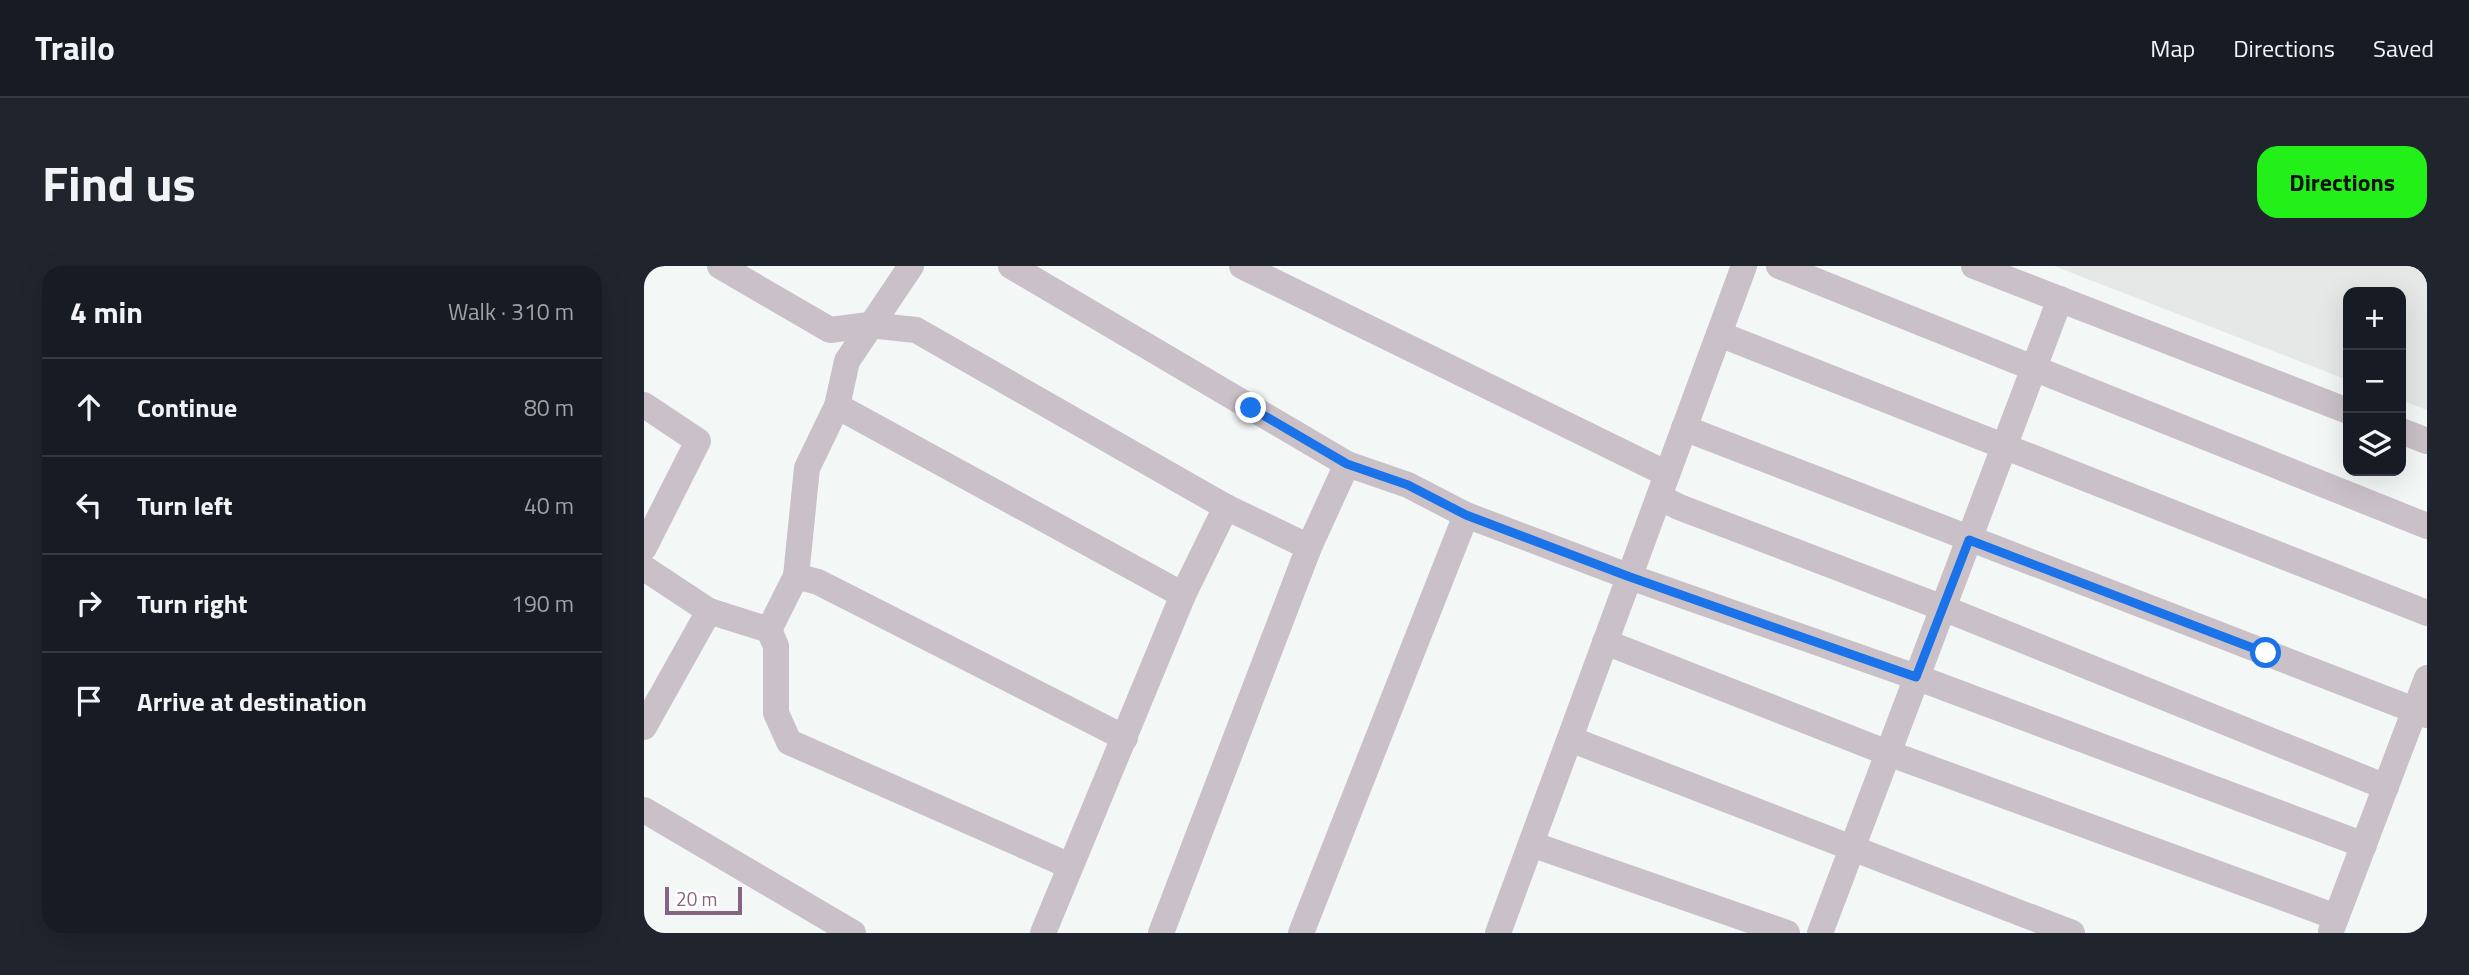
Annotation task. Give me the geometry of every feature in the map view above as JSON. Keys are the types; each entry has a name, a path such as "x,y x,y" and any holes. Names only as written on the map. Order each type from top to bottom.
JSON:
{"street":[{"path":"720,266 830,330 869,325 916,330 1226,506 1309,547"},
{"path":"769,631 796,576 807,468 837,406 846,361 911,266"},
{"path":"1011,266 1347,464 1408,485 1466,515 1630,577 1916,677 2364,845"},
{"path":"1241,266 1663,486 1679,507 1943,608 2386,788"},
{"path":"1498,933 1744,266"},
{"path":"1779,266 2427,526"},
{"path":"1975,266 2343,409"},
{"path":"1820,933 2060,299"},
{"path":"1719,334 2427,613"},
{"path":"644,405 698,441 644,548"},
{"path":"837,406 1183,595"},
{"path":"1684,428 2421,712"},
{"path":"2406,433 2427,441"},
{"path":"1161,933 1309,547 1347,464"},
{"path":"1043,933 1183,595 1226,506"},
{"path":"1301,933 1466,515"},
{"path":"644,568 709,611 769,631 776,646 776,713 789,741 1070,866"},
{"path":"796,576 818,582 1125,738"},
{"path":"644,727 709,611"},
{"path":"1605,642 2333,925 2386,788 2421,712 2427,678"},
{"path":"1570,738 2072,933"},
{"path":"644,810 853,933"},
{"path":"1531,844 1787,933"}],"shaded area":[{"path":"2054,266 2427,266 2427,410 2406,402 2406,287 2343,287 2343,378"}],"route":[{"path":"1251,408 1347,464 1408,485 1466,515 1630,577 1916,677 1969,540 2266,653"}]}
